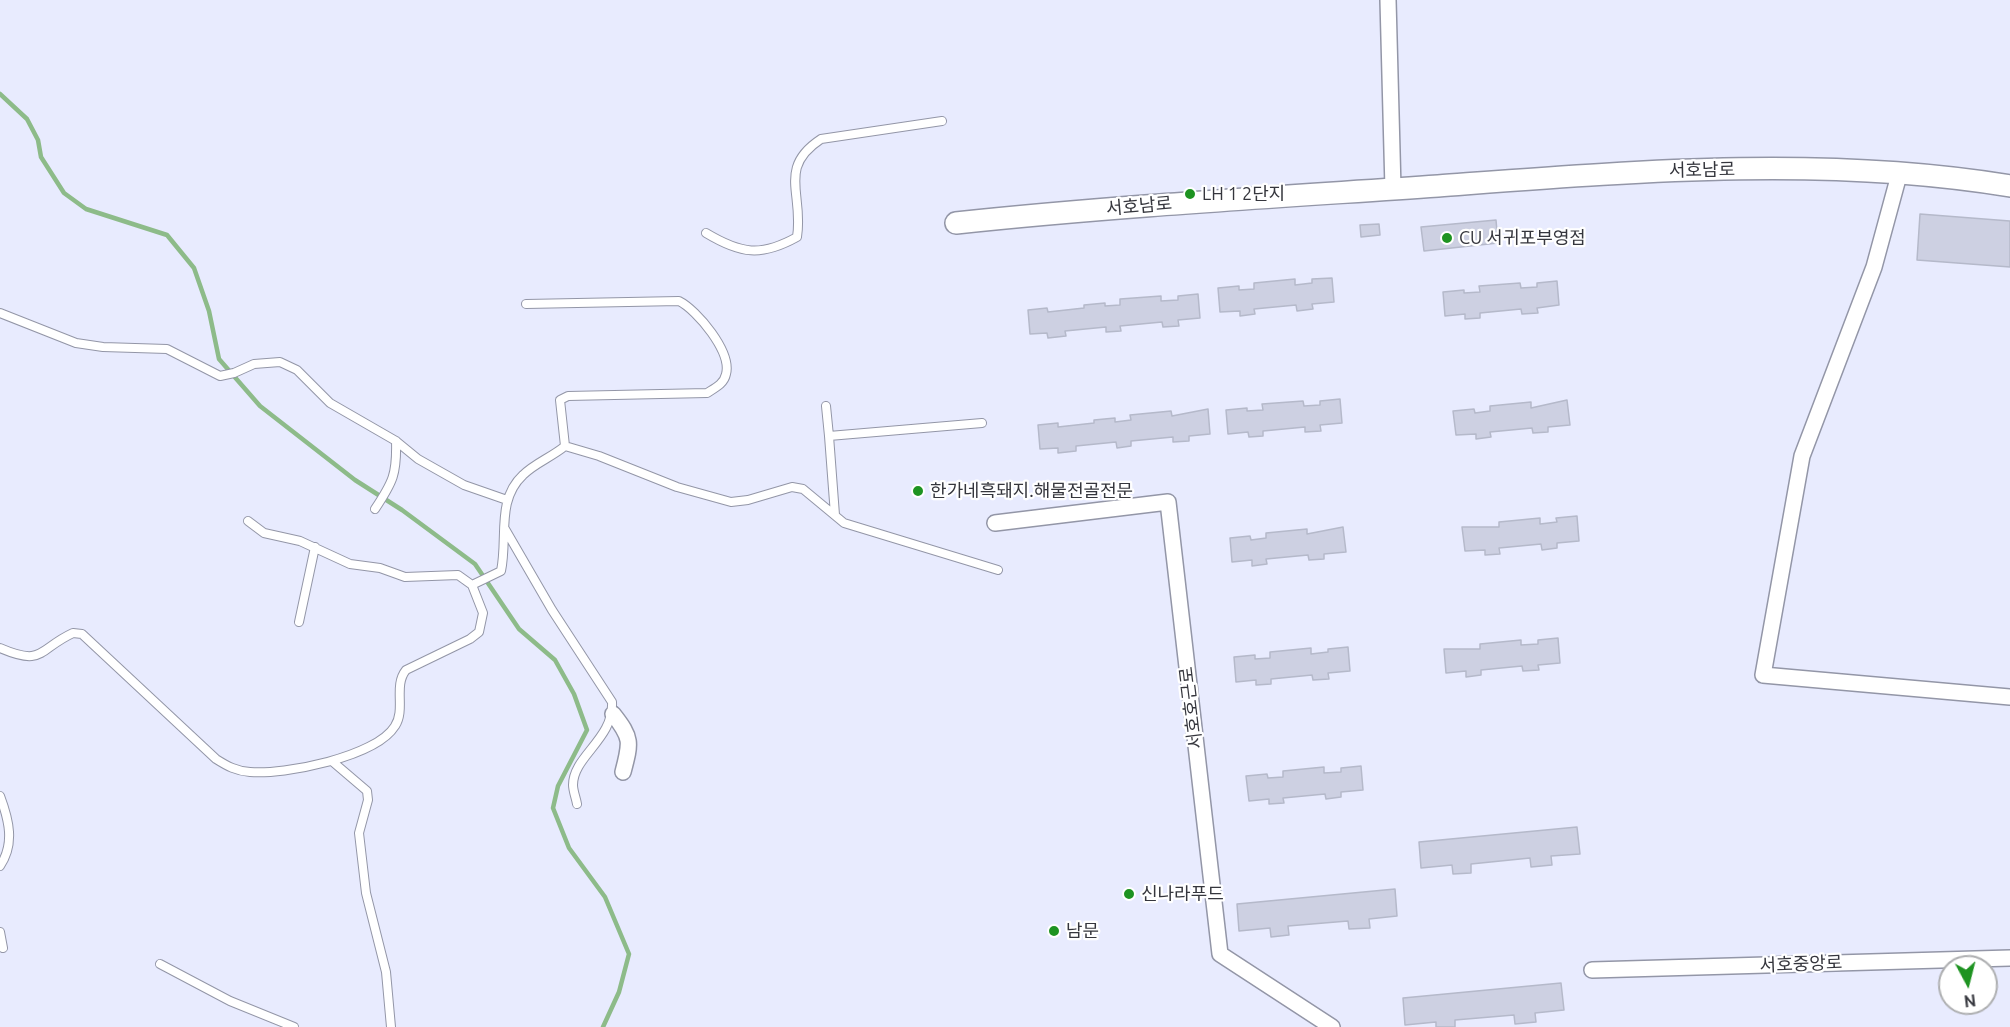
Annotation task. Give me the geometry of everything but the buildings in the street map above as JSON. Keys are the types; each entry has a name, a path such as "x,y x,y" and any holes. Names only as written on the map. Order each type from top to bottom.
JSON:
{"main road":[{"name":"서호남로","path":"956,223 1194,201 1670,170 1814,170 1899,175 2010,186"}],"street":[{"path":"1388,0 1393,189"},
{"path":"1899,175 1874,267 1802,456 1763,675 2010,697"},
{"name":"서호호근로","path":"994,523 1168,502 1220,954 1332,1027"},
{"path":"613,714 628,733 629,752 623,772"},
{"name":"서호중앙로","path":"1592,970 2010,958"}],"lane":[{"path":"706,233 728,246 748,251 775,249 797,237 799,226 795,172 798,159 805,150 821,139 942,121"},
{"path":"526,304 679,301 696,312 724,355 726,375 722,382 707,393 568,396 560,400 565,446"},
{"path":"0,314 76,343 103,347 167,349 220,376 234,373 254,364 280,362 297,370 330,403 396,441 418,459 464,485 507,500"},
{"path":"826,406 835,515"},
{"path":"829,436 982,423"},
{"path":"375,509 388,489 397,468 396,441"},
{"path":"474,585 501,571 507,500 513,486 524,474 565,446"},
{"path":"565,446 599,456 677,487 731,502 748,500 792,487 803,489 844,524 998,570"},
{"path":"0,648 21,657 33,657 48,651 68,635 82,634 216,759 232,770 251,773 333,762 384,738 394,728 399,718 400,677 406,670 470,639 479,632 483,613 481,601 474,585 458,575 405,577 380,568 350,564 315,547 264,533 248,521"},
{"path":"504,528 552,610 612,702 613,714 610,724 575,774 573,784 577,804"},
{"path":"299,622 315,547"},
{"path":"333,762 367,791 368,800 359,833 366,893 386,972 391,1027"},
{"path":"0,796 10,840 8,854 0,866"},
{"path":"0,932 3,948"},
{"path":"160,964 230,1001 294,1027"}],"waterway":[{"path":"0,94 27,119 38,140 41,157 64,193 86,209 167,235 194,268 209,311 219,359 260,406 355,480 402,510 475,564 519,629 555,660 574,694 587,730 558,786 553,808 569,848 605,897 629,954 619,992 603,1027"}],"place":[{"name":"LH 1 2단지","path":"1190,194"},
{"name":"CU 서귀포부영점","path":"1447,238"},
{"name":"한가네흑돼지.해물전골전문","path":"918,491"},
{"name":"신나라푸드","path":"1129,894"},
{"name":"남문","path":"1054,931"}]}
